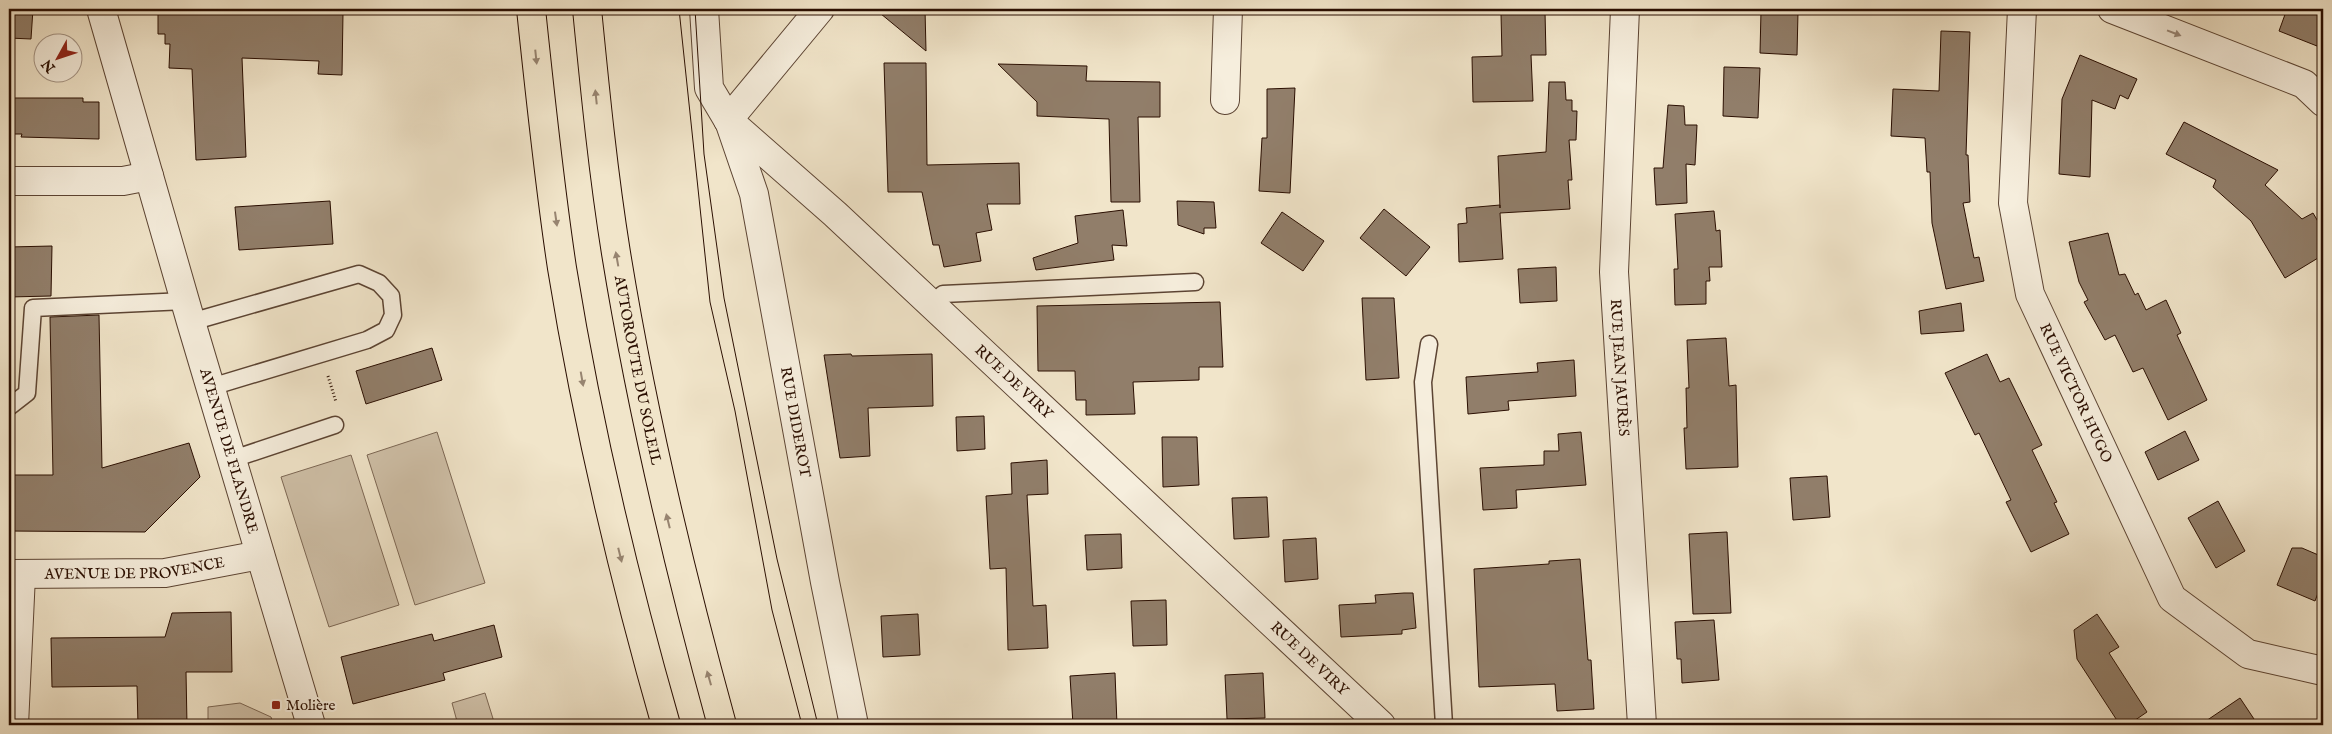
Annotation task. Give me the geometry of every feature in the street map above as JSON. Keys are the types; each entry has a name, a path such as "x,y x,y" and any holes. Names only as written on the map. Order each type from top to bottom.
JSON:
{"highway":[{"path":"531,9 544,131 561,258 584,390 610,516 644,650 666,725"},
{"name":"AUTOROUTE DU SOLEIL","path":"587,9 598,115 616,252 640,386 664,504 722,725"}],"street":[{"name":"AVENUE DE FLANDRE","path":"101,9 188,312 311,725"},
{"name":"RUE DE VIRY","path":"704,9 709,88 728,120 836,214 1381,725"},
{"path":"728,120 820,9"},
{"path":"1225,100 1228,9"},
{"name":"RUE JEAN JAURÈS","path":"1625,9 1614,272 1642,725"},
{"name":"RUE VICTOR HUGO","path":"2022,9 2012,203 2030,294 2172,598 2248,654 2323,671"},
{"path":"2112,9 2304,84 2323,102"},
{"name":"RUE DIDEROT","path":"728,120 754,194 825,582 854,725"},
{"path":"9,181 123,181 149,176"},
{"name":"AVENUE DE PROVENCE","path":"15,575 165,573 260,555"},
{"path":"14,725 21,606 15,575"}],"lane":[{"path":"9,407 27,393 33,308 188,312 359,274 379,283 391,296 393,315 386,330 367,340 211,387"},
{"path":"931,305 943,294 1195,282"},
{"path":"1429,344 1424,382 1444,725"},
{"path":"233,459 334,425"}],"path":[{"path":"321,354 338,408 334,425"}],"shaded area":[{"path":"437,432 485,583 415,605 367,455"},
{"path":"351,455 399,605 329,627 281,477"},
{"path":"485,693 495,725 458,725 452,703"},
{"path":"240,703 271,717 274,725 208,725 208,707"}],"building":[{"path":"9,9 33,9 31,39 9,38"},
{"path":"158,9 238,13 238,9 332,9 332,13 343,13 342,75 318,74 319,61 242,58 246,157 196,160 192,69 169,68 170,44 165,44 165,34 158,34"},
{"path":"875,9 925,9 926,51"},
{"path":"2287,9 2323,9 2323,29 2317,46 2279,31"},
{"path":"1761,11 1798,12 1797,55 1760,53"},
{"path":"1545,12 1546,55 1531,55 1533,101 1473,102 1472,57 1502,56 1501,14"},
{"path":"1941,31 1970,32 1966,155 1968,155 1970,202 1963,203 1974,258 1979,257 1984,281 1946,289 1932,223 1930,172 1927,172 1925,138 1891,136 1893,89 1939,91"},
{"path":"2080,55 2137,79 2128,99 2120,95 2115,109 2092,100 2090,177 2059,174 2062,99"},
{"path":"884,63 926,63 927,165 1019,163 1020,204 987,204 992,230 976,233 981,261 944,267 939,245 933,245 922,192 888,192"},
{"path":"998,64 1087,66 1086,81 1160,82 1160,117 1138,117 1140,202 1111,202 1109,119 1037,116 1037,102"},
{"path":"1724,67 1760,68 1758,118 1723,116"},
{"path":"1549,82 1565,82 1566,100 1572,100 1572,111 1577,111 1576,140 1569,140 1572,180 1568,180 1570,209 1500,213 1503,259 1459,262 1458,224 1467,223 1466,208 1500,205 1498,156 1546,152"},
{"path":"1295,88 1290,193 1259,191 1262,138 1267,138 1267,89"},
{"path":"9,98 83,98 83,102 99,102 99,139 21,137 22,134 9,134"},
{"path":"1668,105 1684,106 1685,125 1697,125 1695,165 1686,164 1687,203 1656,205 1654,168 1663,168"},
{"path":"2184,122 2278,170 2265,185 2302,219 2313,213 2323,230 2323,255 2285,278 2251,221 2213,187 2216,180 2166,154"},
{"path":"330,201 333,244 239,250 235,207"},
{"path":"1177,201 1214,202 1216,228 1204,228 1204,234 1178,225"},
{"path":"1384,209 1430,247 1406,276 1360,238"},
{"path":"1123,210 1127,246 1112,245 1114,260 1036,270 1033,258 1078,243 1075,216"},
{"path":"1714,211 1716,231 1720,230 1722,267 1709,267 1710,281 1706,281 1706,304 1675,305 1674,269 1678,269 1675,214"},
{"path":"1282,212 1324,241 1303,271 1261,243"},
{"path":"2108,233 2119,275 2125,274 2135,295 2138,293 2146,310 2166,300 2181,333 2177,335 2207,400 2168,420 2143,368 2133,372 2115,335 2105,340 2084,302 2088,300 2079,282 2069,242"},
{"path":"52,246 51,296 9,297 9,247"},
{"path":"1556,267 1557,301 1520,303 1518,269"},
{"path":"1362,298 1394,298 1399,378 1366,380"},
{"path":"1220,302 1223,367 1199,367 1199,380 1133,382 1135,414 1086,415 1086,400 1076,400 1075,371 1038,371 1037,306"},
{"path":"1961,303 1964,331 1921,334 1919,311"},
{"path":"99,315 102,468 189,443 200,477 145,532 9,531 9,475 53,475 50,317"},
{"path":"1726,338 1729,386 1736,385 1738,467 1686,469 1684,428 1687,428 1686,388 1689,388 1687,340"},
{"path":"432,348 442,380 366,404 356,371"},
{"path":"851,354 852,356 932,354 933,406 868,408 870,456 840,458 824,355"},
{"path":"1987,354 2000,382 2009,378 2042,445 2032,450 2057,502 2054,503 2069,534 2031,552 2006,502 2011,500 1979,433 1975,435 1945,373"},
{"path":"1574,360 1576,396 1508,401 1509,410 1468,414 1466,377 1538,372 1537,363"},
{"path":"984,416 985,449 957,451 956,417"},
{"path":"2185,431 2199,460 2158,480 2145,452"},
{"path":"1581,432 1586,485 1516,490 1517,508 1483,510 1480,468 1544,465 1544,451 1559,451 1558,434"},
{"path":"1162,437 1197,437 1199,485 1163,487"},
{"path":"1047,460 1048,494 1027,495 1033,606 1046,605 1048,648 1008,650 1006,568 990,569 986,496 1012,494 1011,463"},
{"path":"1827,476 1830,517 1793,520 1790,478"},
{"path":"1267,497 1269,537 1234,539 1232,498"},
{"path":"2218,501 2245,551 2216,568 2188,518"},
{"path":"1727,532 1731,613 1693,614 1689,534"},
{"path":"1121,534 1122,568 1087,570 1085,535"},
{"path":"1316,538 1318,579 1285,582 1283,540"},
{"path":"2292,548 2302,548 2323,557 2323,580 2315,601 2277,585"},
{"path":"1580,559 1588,660 1591,660 1594,709 1557,711 1555,684 1479,687 1474,569 1549,564 1549,561"},
{"path":"1413,593 1416,628 1402,630 1402,634 1341,637 1339,605 1376,603 1375,595"},
{"path":"1166,600 1167,645 1133,646 1131,601"},
{"path":"231,612 232,672 186,672 187,725 138,725 137,686 52,687 51,638 165,637 172,613"},
{"path":"918,614 920,655 883,657 881,616"},
{"path":"2097,614 2119,647 2109,653 2147,712 2128,725 2120,725 2077,659 2074,630"},
{"path":"1714,620 1719,680 1682,683 1681,659 1677,659 1675,622"},
{"path":"494,625 502,657 443,673 445,680 353,704 341,657 432,634 434,641"},
{"path":"1115,673 1117,725 1073,725 1070,676"},
{"path":"1263,673 1265,718 1227,719 1225,675"},
{"path":"2240,698 2258,725 2200,725"}],"tram line":[{"path":"679,9 710,302 735,411 772,610 802,725"},
{"path":"695,9 704,154 724,298 777,559 818,725"}],"place":[{"name":"Molière","path":"276,705"}]}
